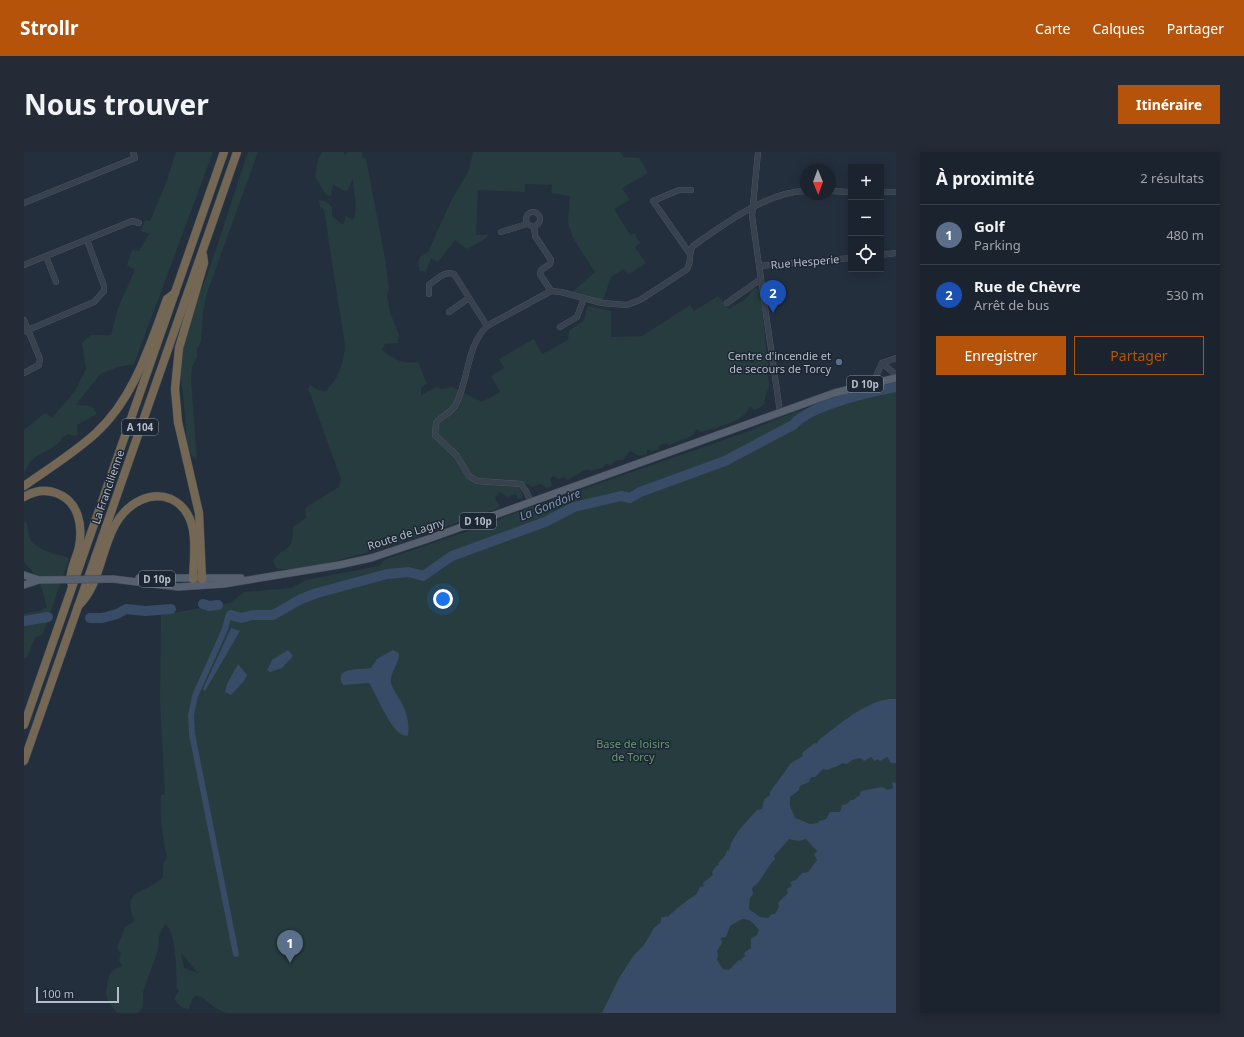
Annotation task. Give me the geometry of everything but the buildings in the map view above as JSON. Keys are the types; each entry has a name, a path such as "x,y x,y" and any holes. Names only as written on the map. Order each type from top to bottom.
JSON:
{"highway":[{"name":"La Francilienne","path":"24,724 176,293 224,152"},
{"name":"La Francilienne","path":"24,761 237,152"},
{"path":"195,583 202,538 199,514 178,422 175,388 179,348 204,262 203,248"},
{"path":"24,486 87,441 102,427 118,408 142,365 167,299 176,293"},
{"path":"24,497 33,492 51,491 66,498 76,510 80,520 81,534 70,574 72,589"},
{"path":"78,606 87,598 112,530 119,519 132,506 147,498 160,497 171,499 187,513 191,521 194,536 195,583"}],"main road":[{"name":"D 10p","path":"780,412 834,393 896,376"},
{"name":"Route de Lagny","path":"195,583 265,577 316,570 371,558 780,412"},
{"name":"D 10p","path":"24,576 39,580 112,579 163,586 195,583"},
{"name":"D 10p","path":"24,585 39,580"}],"street":[{"path":"24,203 135,158 133,152"},
{"path":"758,152 752,207 780,412"},
{"path":"690,254 653,201 679,190 691,190"},
{"path":"836,191 848,192"},
{"path":"531,502 523,486 517,483 477,481 472,479 457,456 438,439 434,431 436,423 454,407 476,341 487,326 551,291 617,305 633,304 686,270 690,265 690,254 693,246 752,207 783,194 800,192"},
{"path":"884,192 896,192"},
{"path":"527,224 527,216 535,213 539,220 534,226 535,236 551,260 550,264 541,270 540,274 551,291"},
{"path":"24,265 132,221 139,223"},
{"path":"501,232 527,224 534,226"},
{"path":"26,330 94,302 104,291 104,286 87,240"},
{"path":"884,255 896,253"},
{"path":"46,256 56,282"},
{"name":"Rue Hesperie","path":"759,266 848,258"},
{"path":"428,294 429,285 444,274 454,274 487,326"},
{"path":"727,303 761,279"},
{"path":"449,312 469,298"},
{"path":"560,327 577,317 584,298"},
{"path":"24,320 26,330 40,359 39,365 24,373"},
{"path":"873,383 882,363 896,358"},
{"path":"882,363 896,376"}],"green space":[{"path":"176,152 213,152 134,364 118,367 100,374 76,405 92,406 97,414 77,425 78,434 75,436 68,434 64,436 52,448 34,458 30,462 24,474 24,430 45,413 52,418 75,391 86,369 82,343 91,335 111,335 118,308 135,270 127,265 132,250 139,251 149,234 141,231 145,220 150,221 166,183"},
{"path":"248,152 258,152 207,293 203,311 201,341 197,349 197,357 192,367 191,381 197,460 188,452 183,393 180,377 182,352 191,317 210,267"},
{"path":"322,152 343,152 345,155 348,152 362,152 362,157 366,159 385,258 389,289 387,296 390,312 399,335 398,343 385,344 382,350 403,362 418,362 427,384 421,387 421,395 436,387 442,389 452,387 482,402 500,392 491,376 504,368 499,359 534,339 542,354 568,340 569,331 584,320 588,306 611,311 611,337 642,336 690,305 694,311 718,296 729,309 746,299 752,290 756,288 760,291 768,365 766,372 769,387 765,398 765,403 760,408 754,410 750,406 742,417 729,424 701,432 697,429 692,436 669,445 664,443 659,446 659,449 652,451 647,449 647,454 639,456 630,451 623,460 617,460 611,465 606,464 602,468 591,471 587,469 567,480 565,477 558,479 553,476 550,479 552,486 547,488 540,484 532,487 527,484 519,487 522,492 522,498 518,499 516,494 507,497 500,492 495,498 500,507 418,536 359,555 316,566 300,569 276,568 273,561 290,545 293,536 293,527 306,518 305,508 339,487 341,479 308,388 311,385 318,390 326,391 340,371 345,346 324,210 320,207 319,200 327,202 332,207 332,216 343,225 346,216 353,220 356,205 353,178 348,190 344,191 333,184 331,196 326,195 315,177 318,160"},
{"path":"473,152 620,152 623,157 639,158 648,173 622,188 630,200 614,209 630,235 634,233 640,243 635,247 646,263 628,275 623,269 611,277 602,303 570,294 595,272 573,238 568,223 570,196 551,193 552,185 525,184 525,192 478,190 476,235 488,235 485,239 467,249 455,240 438,262 431,258 426,272 420,271 418,263 420,257 428,252 451,201 469,170"},
{"name":"Base de loisirs de Torcy","path":"896,384 896,1013 226,1013 214,1007 202,997 195,996 192,999 189,1009 187,1009 180,1006 174,999 179,990 177,989 174,944 169,928 165,924 159,936 158,950 143,992 143,1006 137,1013 118,1013 114,1010 107,998 106,992 109,976 113,970 122,966 119,960 121,954 117,948 125,927 133,922 134,919 130,909 133,896 158,882 163,877 163,864 167,858 164,846 161,812 161,794 165,795 160,701 161,615 230,603 244,592 291,588 306,580 379,566 384,560 752,430 787,415 822,403","holes":["181,953 198,973 184,968"]},
{"path":"24,522 27,523 30,539 34,544 46,551 65,556 69,559 43,634 35,638 27,657 24,658 24,614 39,611 47,607 39,579 24,562"}],"water":[{"path":"231,628 240,631 205,691 203,689"},
{"path":"288,650 293,656 282,668 270,672 267,670 272,660"},
{"path":"393,650 399,653 399,657 391,683 406,712 408,721 407,736 401,734 390,722 369,683 343,685 341,679 345,672 350,670 371,668 377,659"},
{"path":"238,664 247,675 244,681 231,695 225,692 227,684"},
{"path":"896,699 896,763 891,763 887,757 880,761 878,759 875,761 871,757 864,761 860,758 852,760 847,764 842,763 827,770 823,769 815,777 811,777 809,782 800,786 799,790 790,797 790,806 795,818 810,824 818,823 819,821 826,819 830,812 840,812 842,805 847,804 860,795 861,791 882,787 888,790 893,788 892,782 896,783 896,1013 602,1013 619,978 634,955 644,945 654,928 661,922 661,918 666,916 668,917 682,904 696,895 700,887 704,886 703,883 713,875 712,872 716,866 719,865 718,863 725,856 727,850 729,851 731,843 739,830 757,810 762,809 764,800 770,795 770,792 791,763 803,756 802,753 815,743 817,744 821,738 849,717 865,707 881,701","holes":["789,839 799,841 806,839 817,851 814,855 817,860 808,872 802,873 796,880 790,882 792,886 787,889 788,893 778,903 779,907 775,914 772,914 768,918 760,917 749,909 750,898 753,894 752,888 759,882 775,859 774,856","742,919 750,921 759,930 757,935 751,939 751,948 744,953 745,956 741,959 742,961 739,960 729,970 723,969 717,960 717,951 722,943 721,938 726,937 730,926"]}],"waterway":[{"name":"La Gondoire","path":"231,615 241,618 253,615 273,615 301,599 317,593 387,574 409,572 423,576 452,556 545,522 574,507 621,496 630,498 640,492 725,461 793,425 813,411 841,400 896,387"},
{"name":"La Gondoire","path":"203,604 209,606 218,605"},
{"name":"La Gondoire","path":"90,618 102,618 117,614 126,609 145,611 171,609"},
{"path":"231,615 228,617 225,629 195,696 191,715 192,734 236,954"},
{"name":"La Gondoire","path":"24,621 48,617"}],"place":[{"name":"Rue de Chèvre","path":"773,313"},
{"name":"Centre d'incendie et de secours de Torcy","path":"839,362"},
{"name":"Golf","path":"290,963"}]}
